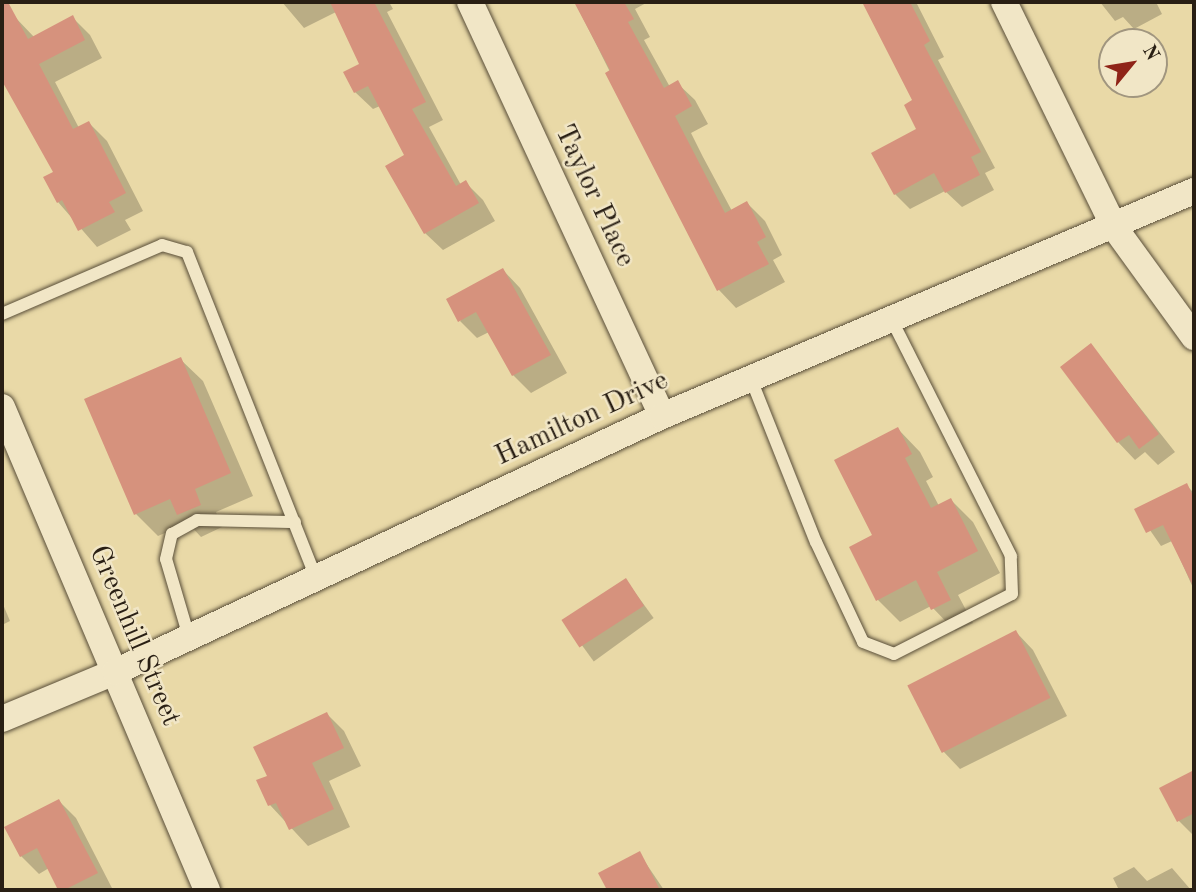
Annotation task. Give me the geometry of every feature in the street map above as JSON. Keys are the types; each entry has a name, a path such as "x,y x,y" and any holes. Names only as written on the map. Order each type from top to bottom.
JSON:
{"street":[{"name":"Taylor Place","path":"470,2 662,416"},
{"path":"1004,2 1114,227 1194,337"},
{"name":"Hamilton Drive","path":"2,719 115,672 662,416 1194,191"},
{"name":"Greenhill Street","path":"2,407 207,890"}],"lane":[{"path":"2,314 162,245 187,252 316,578"},
{"path":"751,379 816,542 863,642 894,654 1012,594 1011,556 892,320"},
{"path":"189,637 166,559 172,534 197,520 295,522"}],"building":[{"path":"2,2 8,2 28,39 73,15 85,40 39,64 73,129 89,121 126,193 109,202 115,212 78,231 62,200 57,203 43,177 53,172 2,81"},
{"path":"330,2 374,2 426,102 412,109 456,186 466,180 479,203 424,234 385,166 404,155 368,86 354,93 343,72 359,64"},
{"path":"574,2 624,2 634,19 628,22 664,88 678,80 692,106 675,116 725,213 747,201 766,237 757,242 769,264 717,291 605,73 610,70"},
{"path":"862,2 910,2 930,41 924,45 981,152 971,157 980,175 945,193 934,173 894,195 871,153 916,129 904,105 912,100"},
{"path":"503,268 551,355 512,376 476,312 458,322 446,299"},
{"path":"1091,343 1159,434 1139,449 1129,435 1117,443 1060,367"},
{"path":"181,357 231,473 195,489 201,505 177,515 170,499 134,515 84,399"},
{"path":"898,427 912,454 905,458 931,508 951,498 978,551 937,572 951,600 931,610 916,580 876,601 849,547 872,535 834,460"},
{"path":"1187,483 1194,498 1194,588 1163,525 1146,533 1134,509"},
{"path":"626,578 644,606 579,648 561,620"},
{"path":"1016,630 1051,698 942,753 907,685"},
{"path":"327,712 344,748 312,763 334,809 289,830 276,803 268,806 256,780 267,776 253,747"},
{"path":"1194,770 1194,813 1177,822 1159,788"},
{"path":"59,799 98,873 64,890 58,890 37,848 20,857 4,827"},
{"path":"640,851 660,890 607,890 598,873"}]}
